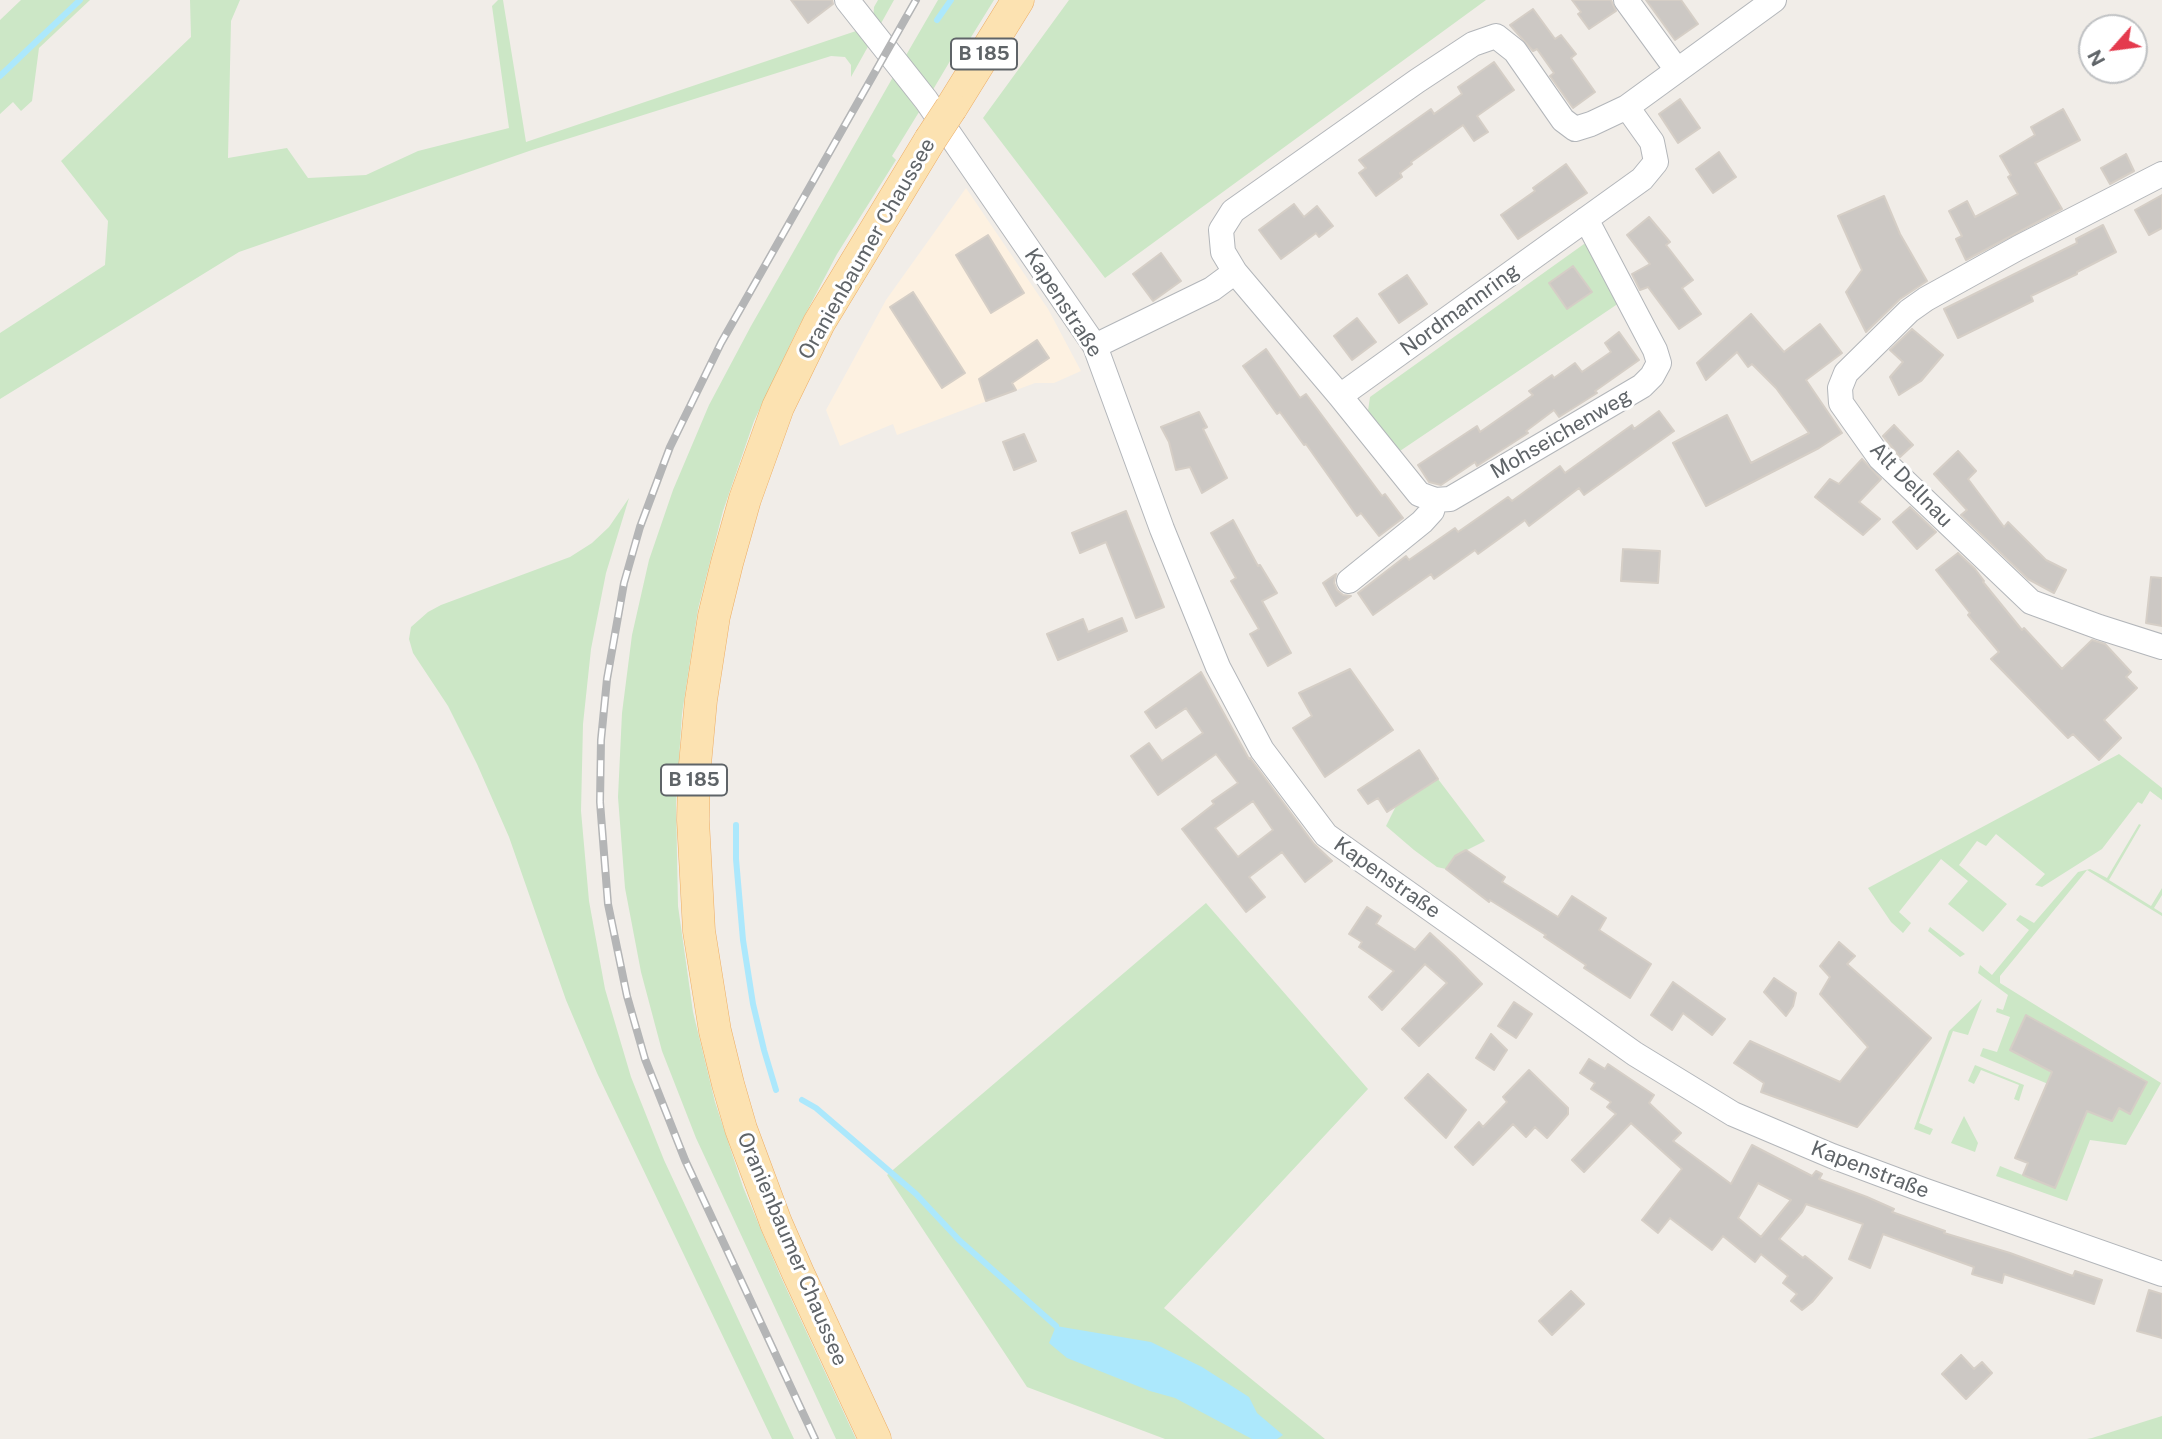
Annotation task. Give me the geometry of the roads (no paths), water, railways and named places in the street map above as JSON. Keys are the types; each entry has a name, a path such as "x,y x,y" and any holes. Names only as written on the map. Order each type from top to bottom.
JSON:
{"main road":[{"name":"Oranienbaumer Chaussee","path":"875,1439 776,1223 741,1129 715,1031 699,931 693,820 701,700 717,603 746,499 778,408 819,323 1018,0"}],"street":[{"name":"Kapenstraße","path":"847,0 926,100 1095,346 1162,529 1219,667 1262,750 1326,835 1635,1054 1733,1114 1923,1191 2162,1274"},
{"path":"1626,0 1677,70"},
{"path":"1349,581 1422,522 1432,511 1435,500 1419,494 1235,272 1223,252 1221,230 1233,211 1473,44 1496,36 1515,51 1563,120 1575,129 1626,107 1764,3"},
{"name":"Nordmannring","path":"1340,396 1642,179 1656,162 1652,142 1626,107"},
{"name":"Alt Dellnau","path":"2162,174 1926,299 1909,311 1846,373 1840,388 1841,403 1880,458 2031,602 2162,647"},
{"name":"Mohseichenweg","path":"1435,500 1450,499 1642,386 1659,363 1655,350 1586,219"},
{"path":"1095,346 1212,289 1235,272"}],"water":[{"path":"1056,1326 1151,1342 1202,1367 1249,1397 1257,1413 1283,1435 1277,1439 1252,1439 1175,1398 1150,1391 1067,1358 1049,1343"}],"waterway":[{"path":"0,76 80,0"},
{"path":"937,20 951,0"},
{"path":"736,825 743,940 753,1004 776,1090"},
{"path":"802,1100 816,1108 916,1194 959,1240 1056,1326"}],"railway":[{"path":"815,1439 685,1160 645,1059 627,996 608,904 600,802 601,740 607,679 624,583 640,527 670,447 721,343 916,0"}]}
